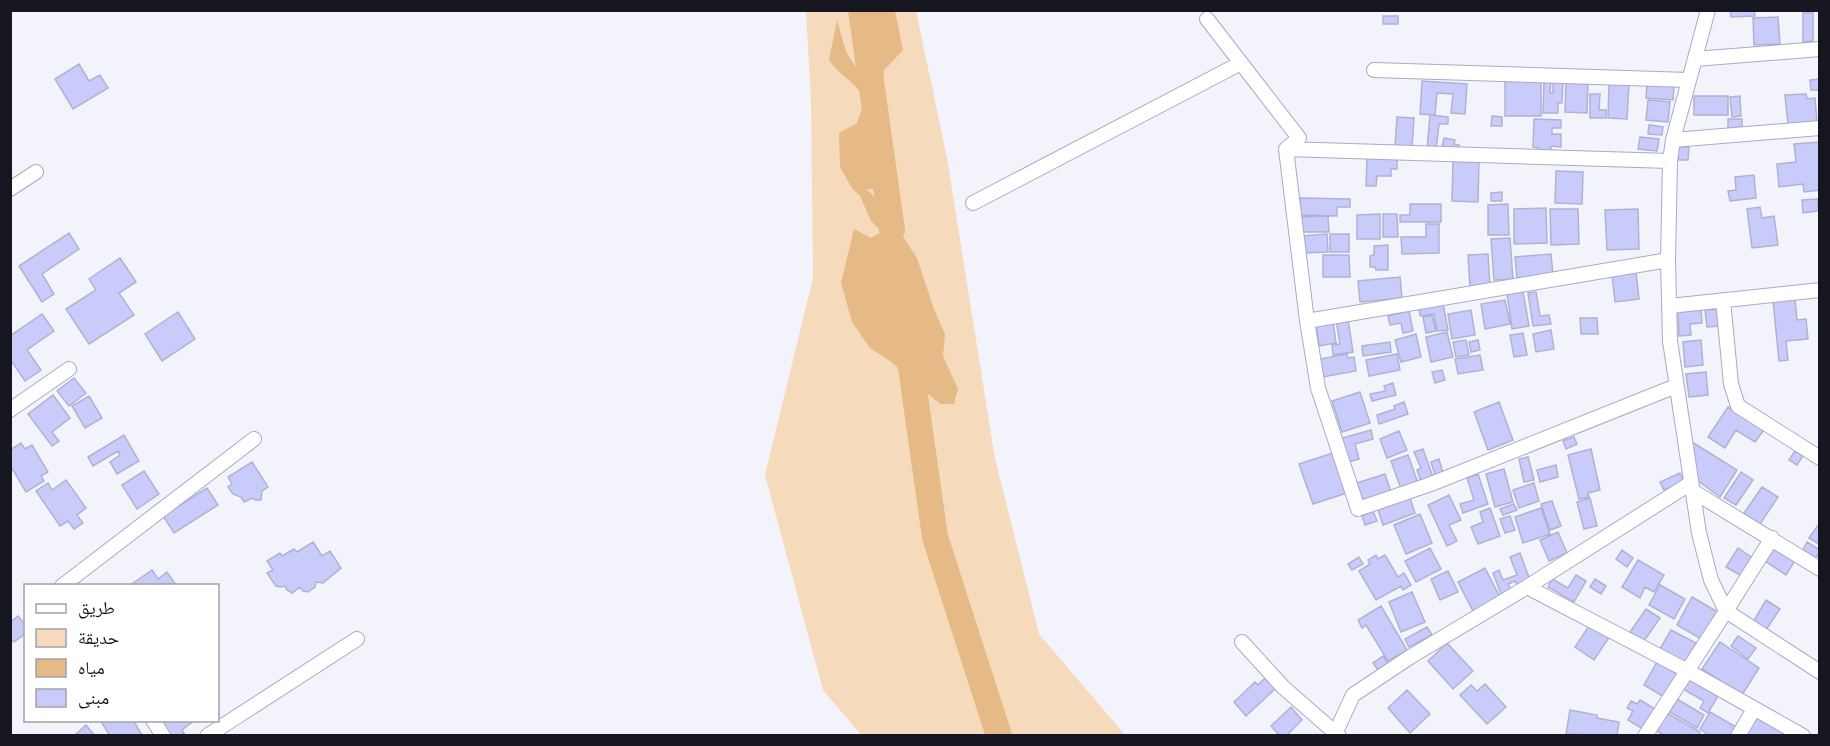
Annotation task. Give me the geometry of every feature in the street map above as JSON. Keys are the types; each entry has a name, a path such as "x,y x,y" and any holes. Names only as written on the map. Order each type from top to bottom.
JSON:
{"street":[{"path":"1708,10 1673,140 1670,161 1668,260 1670,340 1691,487 1699,533 1711,580 1726,612 1820,672"},
{"path":"1207,19 1299,138 1286,149"},
{"path":"1695,59 1820,49"},
{"path":"973,203 1241,63"},
{"path":"1374,70 1689,80"},
{"path":"1673,140 1820,128"},
{"path":"1286,149 1670,161"},
{"path":"1286,149 1307,321 1318,388 1358,509 1431,484 1676,386"},
{"path":"10,189 36,172"},
{"path":"1307,321 1668,260"},
{"path":"1670,306 1820,290"},
{"path":"1723,300 1731,384 1738,406 1820,458"},
{"path":"10,410 69,369"},
{"path":"63,584 254,439"},
{"path":"1691,487 1820,569"},
{"path":"1242,642 1283,687 1337,735 1353,695 1410,657 1691,487"},
{"path":"1645,735 1772,538"},
{"path":"1527,586 1803,735"},
{"path":"207,735 357,639"},
{"path":"1738,735 1754,709"},
{"path":"154,722 163,735"}],"green space":[{"path":"806,11 916,11 947,158 995,459 1039,634 1125,735 861,735 823,690 765,475 813,278 811,102"}],"water":[{"path":"867,11 895,11 903,50 884,70 880,103 871,131 877,151 890,167 888,186 866,189 877,199 888,195 896,226 917,258 945,334 943,356 958,389 954,404 940,404 890,361 870,348 852,322 841,283 854,229 871,238 882,232 871,221 860,196 852,188 840,167 839,133 857,123 865,99 829,60 837,20 846,52 857,69 865,63 868,43 861,35 861,27"}],"building":[{"path":"1730,10 1754,10 1755,16 1731,17"},
{"path":"1803,13 1813,13 1813,41 1803,42"},
{"path":"1383,16 1398,16 1398,24 1383,24"},
{"path":"1778,17 1780,44 1754,45 1753,18"},
{"path":"79,64 89,81 100,75 108,88 73,109 55,79"},
{"path":"1820,79 1820,90 1811,90 1810,80"},
{"path":"1422,81 1467,84 1465,114 1451,113 1453,94 1437,93 1435,115 1420,114"},
{"path":"1505,81 1541,81 1541,116 1505,116"},
{"path":"1544,81 1551,81 1550,93 1553,93 1553,82 1563,83 1562,103 1558,103 1558,113 1543,113"},
{"path":"1566,82 1588,83 1587,113 1565,112"},
{"path":"1609,83 1629,84 1627,119 1608,118"},
{"path":"1647,84 1674,86 1673,100 1646,98"},
{"path":"1590,94 1600,94 1599,110 1606,110 1606,118 1590,118"},
{"path":"1806,94 1807,99 1815,98 1817,122 1788,125 1785,95"},
{"path":"1694,96 1728,96 1728,115 1694,115"},
{"path":"1740,96 1741,116 1732,117 1730,97"},
{"path":"1648,100 1670,102 1668,122 1646,120"},
{"path":"1430,115 1448,117 1448,124 1439,124 1436,150 1427,149"},
{"path":"1492,116 1502,117 1502,126 1491,126"},
{"path":"1397,117 1414,118 1412,147 1395,145"},
{"path":"1534,119 1561,120 1561,128 1552,128 1552,134 1561,134 1561,147 1551,146 1551,151 1533,147"},
{"path":"1728,119 1742,119 1742,127 1728,128"},
{"path":"1649,125 1663,127 1662,135 1648,134"},
{"path":"1640,137 1659,139 1657,151 1638,149"},
{"path":"1444,138 1455,140 1454,144 1459,145 1459,148 1442,147"},
{"path":"1820,142 1820,190 1804,192 1803,184 1779,187 1777,164 1796,162 1794,144"},
{"path":"1678,147 1689,147 1688,160 1678,160"},
{"path":"1367,158 1397,159 1397,169 1391,169 1391,176 1377,176 1376,186 1366,186"},
{"path":"1453,159 1479,159 1478,202 1452,201"},
{"path":"1556,171 1583,172 1582,204 1555,203"},
{"path":"1754,175 1756,198 1730,201 1728,191 1736,190 1735,177"},
{"path":"1502,192 1502,201 1491,201 1491,193"},
{"path":"1300,198 1350,199 1350,207 1337,207 1337,216 1299,215"},
{"path":"1818,199 1818,211 1803,213 1802,200"},
{"path":"1410,204 1441,204 1441,222 1400,222 1400,215 1410,215"},
{"path":"1508,204 1509,235 1488,235 1488,205"},
{"path":"1760,207 1762,218 1774,216 1778,245 1752,248 1747,209"},
{"path":"1546,208 1547,243 1514,244 1514,209"},
{"path":"1550,209 1578,209 1579,244 1551,245"},
{"path":"1638,209 1639,249 1607,250 1605,210"},
{"path":"1380,214 1380,239 1357,239 1357,215"},
{"path":"1383,214 1397,214 1398,237 1383,237"},
{"path":"1328,216 1329,232 1301,232 1301,217"},
{"path":"1426,224 1439,224 1439,253 1402,254 1401,237 1426,237"},
{"path":"69,233 79,249 42,274 54,294 42,302 19,266"},
{"path":"1327,234 1328,252 1304,253 1303,236"},
{"path":"1330,234 1349,234 1349,252 1330,252"},
{"path":"1510,238 1513,279 1494,280 1491,239"},
{"path":"1388,245 1388,270 1376,270 1375,267 1370,267 1370,256 1374,255 1374,246"},
{"path":"1488,254 1490,286 1470,288 1468,255"},
{"path":"1551,254 1553,275 1517,278 1515,257"},
{"path":"1323,255 1349,255 1350,277 1323,277"},
{"path":"120,258 136,282 119,293 134,315 89,344 66,309 96,290 89,279"},
{"path":"1636,272 1639,299 1615,302 1612,275"},
{"path":"1400,277 1402,298 1360,302 1358,281"},
{"path":"1523,292 1529,326 1512,329 1507,294"},
{"path":"1536,292 1540,316 1549,315 1551,324 1533,326 1528,293"},
{"path":"1795,299 1797,320 1806,319 1808,339 1786,341 1788,360 1779,361 1773,301"},
{"path":"1505,300 1510,324 1485,329 1481,304"},
{"path":"1443,303 1448,330 1437,331 1434,314 1420,316 1419,307"},
{"path":"1720,309 1721,326 1707,327 1705,310"},
{"path":"1471,310 1475,335 1452,339 1448,314"},
{"path":"1701,310 1702,323 1690,324 1691,335 1679,336 1678,312"},
{"path":"1409,311 1413,331 1403,333 1401,323 1390,325 1388,316"},
{"path":"178,312 195,339 162,361 145,334"},
{"path":"42,314 54,331 27,350 41,370 25,381 10,359 10,336"},
{"path":"1432,315 1436,331 1426,333 1423,317"},
{"path":"1580,318 1597,318 1598,334 1581,334"},
{"path":"1348,319 1353,352 1333,355 1332,345 1340,344 1336,320"},
{"path":"1333,321 1336,343 1319,346 1316,324"},
{"path":"1551,330 1554,349 1536,352 1533,334"},
{"path":"1447,332 1453,357 1431,362 1426,337"},
{"path":"1523,333 1527,355 1514,357 1510,335"},
{"path":"1416,334 1421,357 1401,362 1395,340"},
{"path":"1466,340 1469,355 1456,357 1453,342"},
{"path":"1478,340 1480,350 1471,352 1469,342"},
{"path":"1701,340 1703,365 1685,367 1683,342"},
{"path":"1390,342 1391,352 1363,356 1362,346"},
{"path":"1347,354 1348,358 1354,357 1356,371 1323,377 1320,359"},
{"path":"1397,354 1400,370 1369,376 1366,360"},
{"path":"1480,355 1483,370 1458,374 1455,359"},
{"path":"1442,370 1445,380 1435,383 1432,372"},
{"path":"1706,372 1708,395 1689,397 1686,374"},
{"path":"74,378 86,393 69,406 57,391"},
{"path":"1393,383 1396,395 1372,401 1370,394 1386,391 1384,386"},
{"path":"1360,392 1370,423 1342,432 1332,401"},
{"path":"53,395 70,418 52,432 59,441 52,446 28,414"},
{"path":"89,396 102,418 85,428 72,406"},
{"path":"1404,402 1408,414 1379,424 1377,415 1395,409 1394,406"},
{"path":"1499,402 1513,440 1488,450 1474,412"},
{"path":"1728,407 1764,430 1755,442 1736,430 1725,448 1708,437"},
{"path":"1371,430 1373,439 1355,444 1359,459 1345,463 1339,439"},
{"path":"1399,431 1407,450 1387,458 1380,439"},
{"path":"124,435 139,461 117,474 110,462 120,455 118,451 93,466 88,457"},
{"path":"1574,437 1577,444 1566,449 1563,441"},
{"path":"1692,442 1737,470 1720,497 1697,480"},
{"path":"21,443 25,449 32,445 48,472 41,476 44,481 26,492 10,465 10,450"},
{"path":"1423,449 1433,477 1421,481 1417,470 1421,468 1414,452"},
{"path":"1591,449 1600,490 1588,493 1589,497 1579,499 1568,455"},
{"path":"1795,451 1803,456 1797,465 1789,460"},
{"path":"1333,453 1347,493 1313,504 1299,464"},
{"path":"1408,455 1418,483 1401,489 1391,461"},
{"path":"1528,457 1534,480 1524,482 1519,459"},
{"path":"1439,459 1443,473 1435,475 1431,462"},
{"path":"252,462 268,487 262,491 261,500 253,498 244,502 228,487 232,484 228,477"},
{"path":"1556,465 1558,477 1540,482 1537,470"},
{"path":"1504,469 1513,502 1495,507 1486,474"},
{"path":"144,471 159,494 137,509 122,485"},
{"path":"1741,472 1753,480 1736,505 1724,498"},
{"path":"1680,473 1684,482 1664,490 1660,482"},
{"path":"1385,474 1391,492 1363,501 1357,483"},
{"path":"1478,474 1488,504 1463,513 1460,504 1474,500 1467,478"},
{"path":"66,480 86,508 77,515 83,523 74,529 68,521 60,526 36,491 48,483 52,490"},
{"path":"1534,483 1539,501 1519,508 1513,490"},
{"path":"1762,487 1778,497 1760,524 1744,513"},
{"path":"207,488 218,505 174,533 163,516"},
{"path":"1449,495 1461,520 1449,525 1457,541 1447,546 1428,505"},
{"path":"1410,498 1415,513 1383,525 1378,510"},
{"path":"1590,498 1597,526 1584,529 1577,502"},
{"path":"1552,501 1561,526 1550,530 1541,504"},
{"path":"1514,504 1517,510 1503,515 1500,509"},
{"path":"1490,508 1500,536 1478,544 1471,527 1483,522 1480,512"},
{"path":"1541,508 1550,534 1523,543 1515,517"},
{"path":"1373,511 1377,521 1365,525 1362,516"},
{"path":"1420,514 1432,543 1406,554 1394,525"},
{"path":"1510,516 1515,530 1505,533 1500,519"},
{"path":"1820,524 1820,545 1809,538"},
{"path":"1558,532 1567,553 1549,561 1540,540"},
{"path":"313,542 322,556 330,551 341,568 323,583 316,582 315,587 308,592 303,591 300,587 292,593 285,586 276,586 267,573 273,570 267,561 280,553 282,556 294,549 297,552"},
{"path":"1807,542 1820,550 1816,558 1803,550"},
{"path":"1775,546 1796,559 1786,575 1765,561"},
{"path":"1430,548 1441,569 1416,582 1405,561"},
{"path":"1738,548 1754,559 1743,577 1726,567"},
{"path":"1622,550 1633,558 1627,567 1616,559"},
{"path":"1520,553 1530,580 1517,585 1515,581 1508,584 1511,590 1501,594 1493,573 1499,570 1503,580 1517,575 1510,557"},
{"path":"1376,555 1378,559 1385,555 1398,577 1404,573 1411,585 1403,590 1401,586 1376,600 1359,571 1370,564 1368,560"},
{"path":"1359,557 1363,564 1352,570 1348,564"},
{"path":"1638,560 1664,575 1654,592 1645,587 1640,598 1622,587"},
{"path":"1485,568 1500,597 1473,611 1458,582"},
{"path":"152,570 158,579 167,572 175,584 132,584"},
{"path":"1448,571 1458,592 1440,600 1431,579"},
{"path":"1576,575 1586,581 1574,602 1548,587 1552,579 1568,588"},
{"path":"1595,579 1606,586 1601,594 1590,587"},
{"path":"1660,585 1685,599 1674,619 1649,605"},
{"path":"1412,592 1425,622 1401,632 1389,602"},
{"path":"1692,597 1718,612 1703,640 1677,625"},
{"path":"1766,600 1780,609 1766,630 1753,622"},
{"path":"1381,606 1407,650 1388,661 1366,625 1362,628 1358,620"},
{"path":"1646,609 1660,618 1644,641 1630,632"},
{"path":"18,616 24,624 24,634 14,642 10,638 10,622"},
{"path":"1591,623 1610,636 1594,660 1575,647"},
{"path":"1427,627 1432,635 1409,647 1405,639"},
{"path":"1671,630 1696,643 1685,663 1660,649"},
{"path":"1738,636 1756,648 1748,659 1731,646"},
{"path":"1720,642 1759,668 1742,695 1702,669"},
{"path":"1447,643 1473,671 1453,689 1428,661"},
{"path":"1383,656 1388,663 1378,670 1373,663"},
{"path":"1657,662 1677,674 1664,697 1644,685"},
{"path":"1266,677 1276,688 1246,716 1234,702 1255,682 1258,685"},
{"path":"1688,679 1718,696 1708,713 1700,708 1704,701 1683,689"},
{"path":"1485,684 1506,707 1487,724 1460,695 1471,685 1477,691"},
{"path":"1407,690 1430,714 1410,733 1388,708"},
{"path":"1677,699 1704,715 1697,728 1670,712"},
{"path":"1640,700 1655,709 1643,729 1628,720 1633,711 1627,708 1631,701 1637,704"},
{"path":"1291,707 1302,720 1286,736 1280,736 1271,726"},
{"path":"1570,710 1619,722 1617,736 1566,734"},
{"path":"1710,712 1736,727 1731,736 1710,736 1700,729"},
{"path":"1667,713 1700,732 1698,736 1665,736 1657,731"},
{"path":"1755,715 1791,736 1743,736"},
{"path":"101,722 134,722 142,735 110,736"},
{"path":"162,722 192,722 182,730 184,733 180,736 171,736"},
{"path":"86,725 95,736 74,736"}],"waterway":[{"path":"861,10 892,230"},
{"path":"908,347 935,537 999,736"}]}
